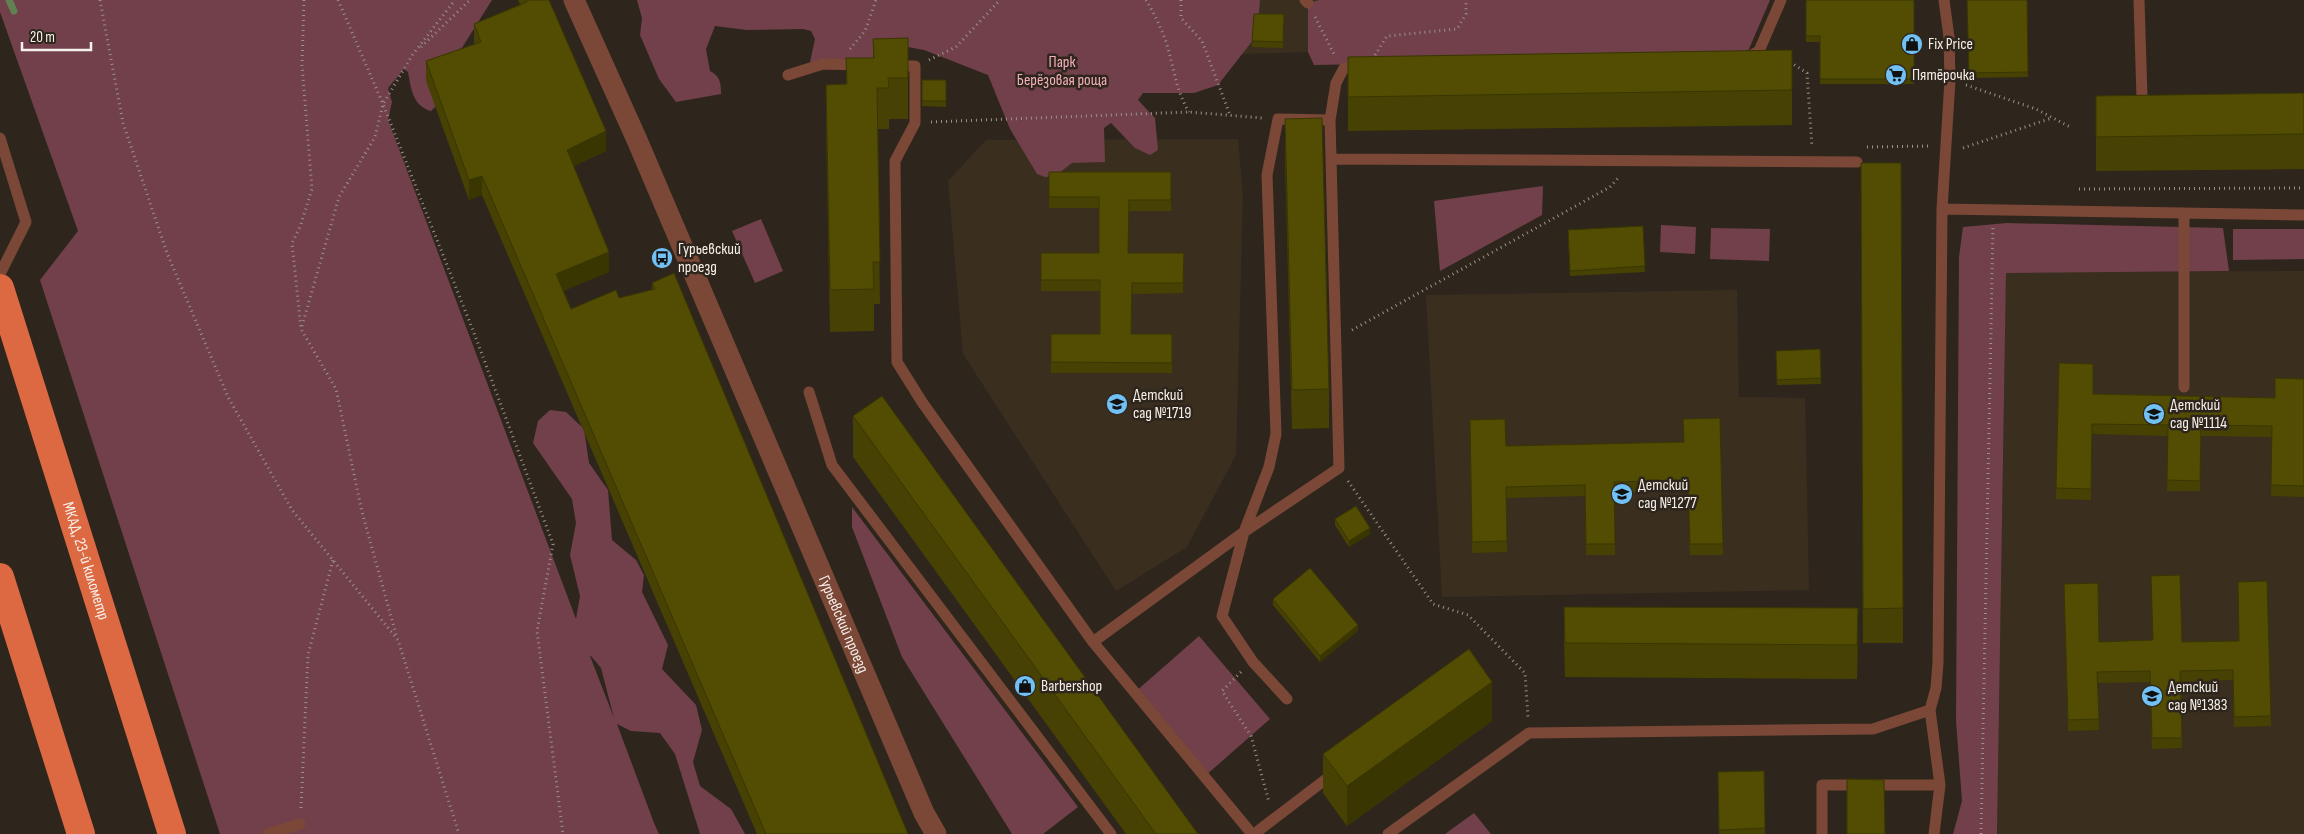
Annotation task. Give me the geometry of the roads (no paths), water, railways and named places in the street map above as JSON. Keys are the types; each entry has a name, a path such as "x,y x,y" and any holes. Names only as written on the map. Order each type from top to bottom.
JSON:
{"highway":[{"name":"МКАД, 23-й километр","path":"0,288 172,834"},
{"path":"0,577 76,829"}],"street":[{"name":"Гурьевский проезд","path":"574,0 637,140 920,804 936,834"}],"lane":[{"path":"1730,62 1740,62 1759,51 1781,0"},
{"path":"1934,834 1940,785 1930,710 1936,688 1938,663 1942,209 1950,80 1949,37 1944,0"},
{"path":"2139,0 2142,97"},
{"path":"788,75 823,64 868,65"},
{"path":"887,66 915,66 915,123 895,161 897,362 922,402 1093,642 1253,834 1343,766"},
{"path":"1093,642 1244,532 1339,468 1330,120 1336,82 1344,68 1371,67"},
{"path":"1287,699 1254,662 1222,616 1244,532 1269,467 1276,434 1267,175 1278,119 1330,120"},
{"path":"0,138 26,222 0,274"},
{"path":"1331,159 1857,162"},
{"path":"1942,209 2304,215"},
{"path":"2184,214 2184,387"},
{"path":"809,392 832,465 1111,834"},
{"path":"1388,834 1529,733 1873,729 1930,710"},
{"path":"1822,834 1822,785 1940,785"},
{"path":"268,834 300,824"}],"waterway":[{"path":"9,0 14,11"}],"place":[{"name":"Fix Price","path":"1912,44"},
{"name":"Пятёрочка","path":"1896,75"},
{"name":"Гурьевский проезд","path":"662,258"},
{"name":"Детский сад №1719","path":"1117,404"},
{"name":"Детский сад №1114","path":"2154,414"},
{"name":"Детский сад №1277","path":"1622,494"},
{"name":"Barbershop","path":"1025,686"},
{"name":"Детский сад №1383","path":"2152,696"}],"park label":[{"name":"Парк Берёзовая роща","path":"1062,71"}]}
